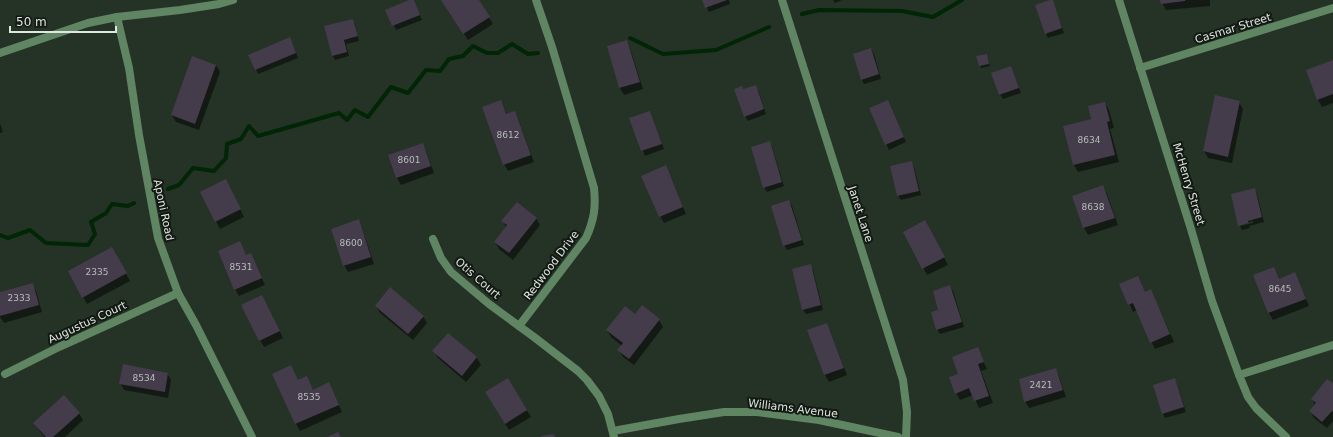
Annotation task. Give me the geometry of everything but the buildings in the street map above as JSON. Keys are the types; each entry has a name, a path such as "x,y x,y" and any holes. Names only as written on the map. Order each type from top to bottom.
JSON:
{"street":[{"path":"0,53 88,23 117,17 219,4 233,0"},
{"name":"Redwood Drive","path":"519,326 586,238 593,222 596,205 594,188 552,47 536,0"},
{"name":"Janet Lane","path":"782,0 903,380 907,412 906,437"},
{"name":"McHenry Street","path":"1119,0 1189,222 1212,301 1239,375 1248,396 1256,408 1286,437"},
{"name":"Casmar Street","path":"1140,68 1333,8"},
{"name":"Aponi Road","path":"117,17 129,68 139,136 158,238 178,293 196,325 252,437"},
{"name":"Otis Court","path":"433,239 441,258 451,272 489,304 519,326"},
{"name":"Augustus Court","path":"6,374 59,347 178,293"},
{"path":"519,326 572,366 587,380 599,396 608,414 614,434"},
{"path":"1239,375 1333,345"},
{"name":"Williams Avenue","path":"614,434 679,419 716,413 758,412 819,420 898,437"}],"waterway":[{"path":"802,14 819,10 902,11 933,17 962,0"},
{"path":"630,38 663,54 716,50 769,27"},
{"path":"168,189 179,185 193,168 214,171 226,158 227,144 241,139 249,126 258,136 339,113 347,120 355,110 368,117 391,87 408,93 426,70 440,71 449,59 463,56 473,46 487,53 498,53 512,44 528,54 538,53"},
{"path":"0,235 8,238 30,230 46,243 88,245 95,234 91,222 106,213 112,204 128,206 134,203"}]}
